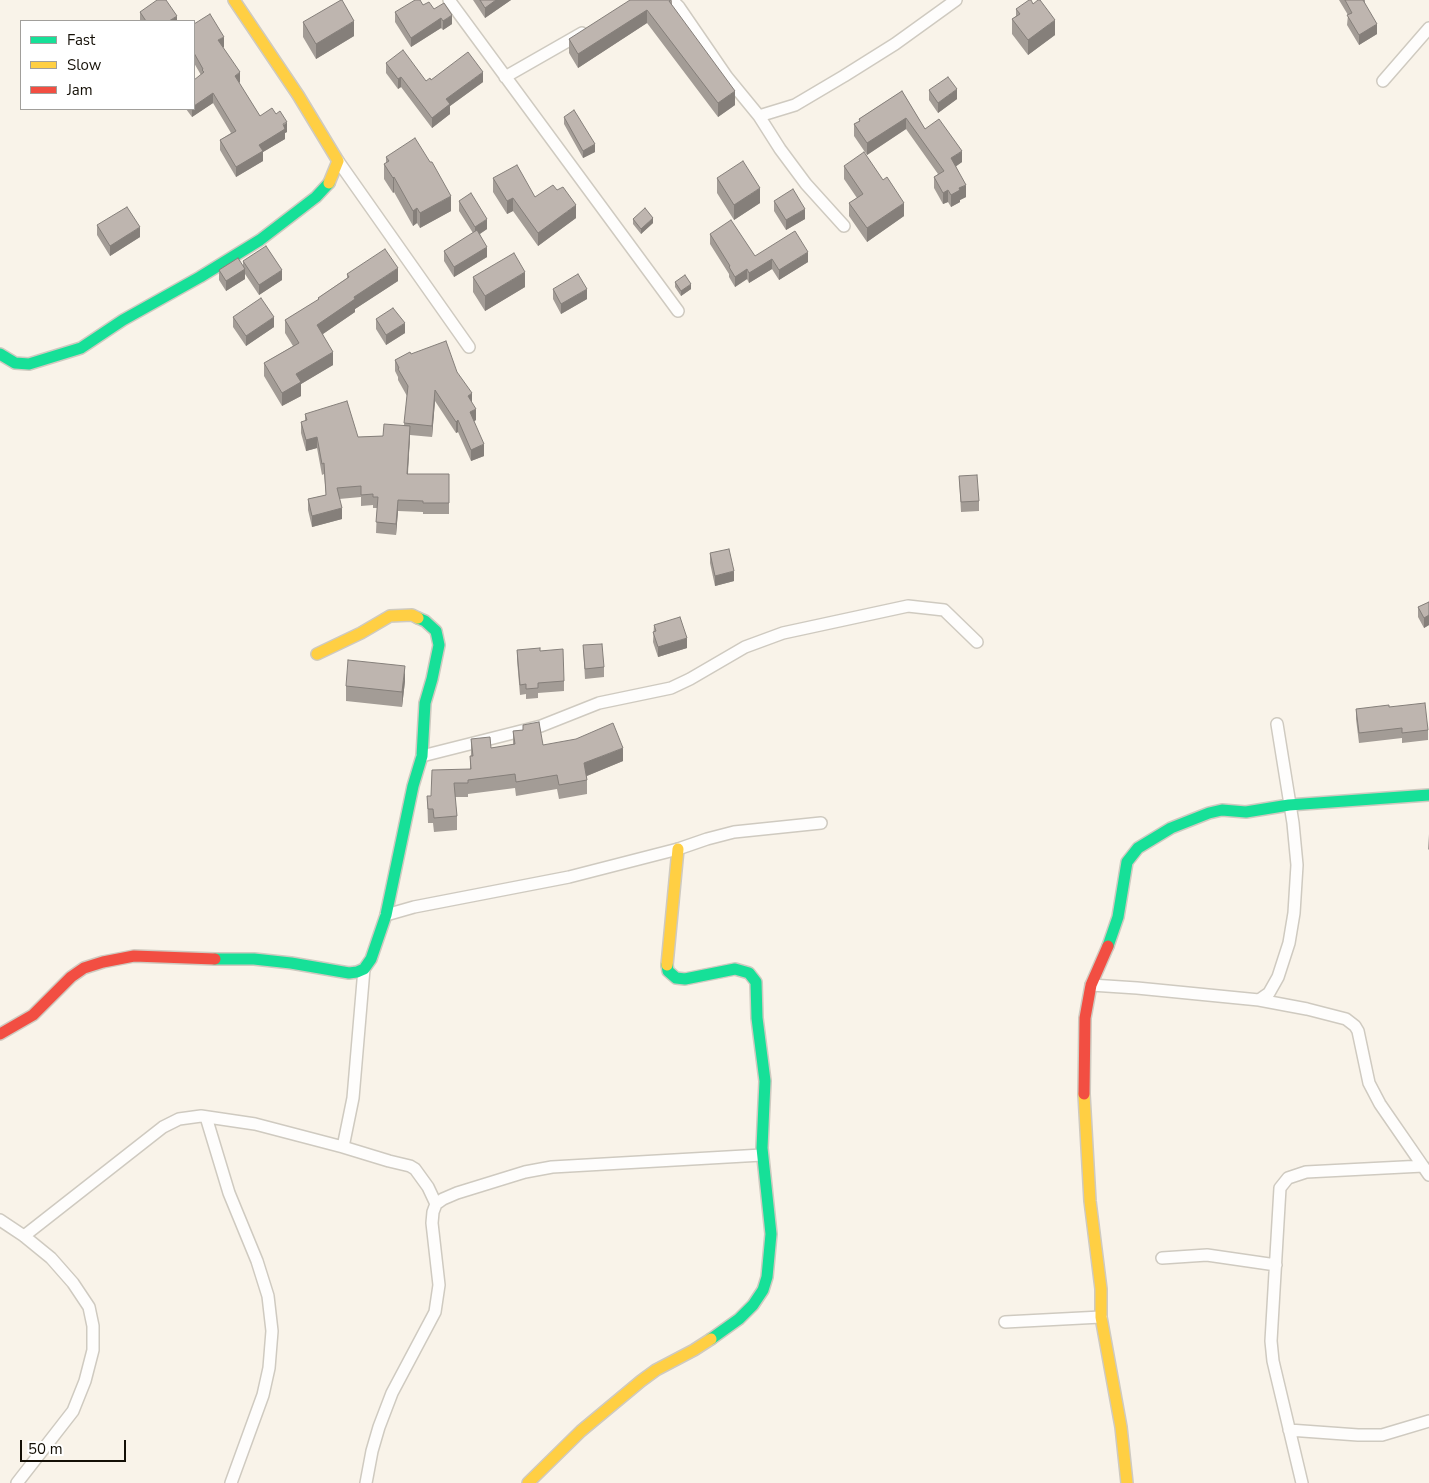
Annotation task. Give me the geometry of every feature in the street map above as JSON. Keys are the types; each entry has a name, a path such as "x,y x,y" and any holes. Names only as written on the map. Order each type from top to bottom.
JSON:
{"street":[{"path":"234,0 298,94 338,161 468,347"},
{"path":"449,0 678,311"},
{"path":"672,0 679,7 727,77 759,116 806,184 844,226"},
{"path":"759,116 795,104 844,76 895,44 956,0"},
{"path":"505,77 590,28"},
{"path":"1383,81 1429,28"},
{"path":"0,354 15,363 29,364 81,348 123,320 200,277 260,240 316,197 328,184 338,161"},
{"path":"422,756 541,726 599,703 671,688 745,648 782,633 908,606 944,610 977,642"},
{"path":"0,1034 33,1015 71,977 84,968 134,956 187,959 254,959 348,973 364,969 372,959 386,915 422,756 425,704 439,645 436,631 425,621 412,615 390,616 361,633 317,654"},
{"path":"1258,1000 1269,993 1278,977 1289,943 1294,913 1296,865 1293,823 1277,724"},
{"path":"1126,1483 1121,1427 1101,1317 1101,1289 1090,1201 1083,1086 1084,1018 1091,985 1118,917 1127,862 1138,848 1171,828 1222,810 1246,812 1289,805 1429,795"},
{"path":"386,915 414,907 569,877 678,849 734,832 821,823"},
{"path":"528,1483 581,1431 641,1381 656,1370 721,1333 739,1319 753,1305 763,1290 767,1277 771,1234 762,1155 765,1081 757,1018 756,982 749,973 735,969 685,979 676,978 668,971 667,964 678,849"},
{"path":"343,1147 354,1098 364,969"},
{"path":"1091,985 1258,1000 1307,1009 1346,1019 1358,1031 1369,1083 1380,1104 1426,1171"},
{"path":"24,1236 163,1126 179,1119 206,1117 255,1124 410,1166 415,1169 428,1187 436,1204"},
{"path":"206,1117 229,1194 257,1261 268,1296 272,1332 269,1368 263,1395 231,1483"},
{"path":"366,1483 372,1451 392,1393 435,1312 438,1285 432,1223 436,1204 457,1192 525,1172 552,1167 762,1155"},
{"path":"1302,1483 1273,1361 1272,1348 1280,1188 1288,1178 1306,1172 1426,1171"},
{"path":"0,1220 24,1236 51,1258 73,1283 89,1307 92,1326 93,1350 85,1380 73,1411 17,1483"},
{"path":"1162,1258 1207,1254 1276,1265"},
{"path":"1005,1322 1101,1317"},
{"path":"1289,1430 1382,1435 1429,1422"}],"building":[{"path":"157,0 166,0 177,16 171,20 145,20 140,12"},
{"path":"341,0 354,21 316,44 303,22"},
{"path":"415,0 420,0 423,5 429,2 434,9 444,3 452,15 443,21 441,18 411,38 395,12"},
{"path":"480,0 496,0 485,8"},
{"path":"630,0 671,0 669,1 735,91 718,103 647,10 578,54 569,39"},
{"path":"1029,0 1033,4 1040,0 1055,20 1028,40 1012,19 1020,14 1016,9"},
{"path":"1345,0 1363,0 1377,24 1359,35 1347,15 1352,13"},
{"path":"210,14 224,37 218,40 240,72 235,76 260,116 272,108 276,114 280,111 287,122 283,124 285,129 259,145 263,151 236,167 220,140 236,131 213,93 195,105 195,79 204,72 195,55 195,23"},
{"path":"403,50 426,81 430,78 431,80 468,52 483,72 446,99 450,104 432,118 401,77 398,79 386,63"},
{"path":"948,77 957,89 938,103 929,90"},
{"path":"902,91 925,129 939,119 962,151 951,158 966,185 951,195 948,190 943,193 934,177 944,171 906,118 867,143 854,124"},
{"path":"574,110 595,144 583,151 564,117"},
{"path":"415,138 430,162 432,162 451,196 420,213 417,208 413,211 394,177 384,164 389,161 386,157"},
{"path":"864,152 883,180 887,177 904,203 867,228 849,203 863,194 844,166"},
{"path":"743,161 760,188 734,205 717,178"},
{"path":"517,165 535,197 553,185 557,190 563,187 576,205 538,233 513,198 507,201 493,178"},
{"path":"793,189 805,209 786,220 774,201"},
{"path":"471,193 487,219 475,227 459,201"},
{"path":"127,207 140,227 110,246 97,225"},
{"path":"645,208 653,218 641,229 633,219"},
{"path":"731,220 755,256 795,231 808,252 779,270 772,259 749,273 747,269 735,277 710,234"},
{"path":"477,230 487,247 454,267 444,251"},
{"path":"266,246 282,270 259,285 243,261"},
{"path":"385,249 398,268 354,297 355,299 317,325 333,352 296,374 301,382 282,393 264,363 299,343 285,320 319,299 349,277 347,274"},
{"path":"514,253 525,272 485,296 473,277"},
{"path":"238,258 245,269 226,281 219,270"},
{"path":"578,274 587,289 561,304 553,289"},
{"path":"685,275 691,284 681,291 675,282"},
{"path":"261,298 274,317 246,336 233,317"},
{"path":"393,308 405,323 386,335 376,319"},
{"path":"446,341 457,372 472,393 468,396 476,409 470,412 484,444 471,450 458,420 456,422 435,390 432,426 404,423 408,386 395,360 410,352 411,354"},
{"path":"347,401 358,437 383,436 384,424 410,426 407,474 449,474 449,503 423,503 423,501 398,500 396,524 376,522 378,497 373,497 373,494 361,495 361,486 337,488 342,508 312,516 308,499 326,495 324,463 322,464 317,437 306,440 301,422 307,420 305,414"},
{"path":"977,475 979,501 961,502 959,476"},
{"path":"729,549 734,571 715,576 710,553"},
{"path":"1429,602 1429,615 1424,618 1418,607"},
{"path":"680,617 687,638 658,647 653,632 656,631 654,625"},
{"path":"602,644 604,667 585,669 583,645"},
{"path":"540,648 540,651 563,649 564,681 538,683 538,688 526,689 526,684 520,685 517,650"},
{"path":"348,660 405,666 402,692 346,686"},
{"path":"1425,703 1428,730 1402,733 1402,728 1359,733 1356,709"},
{"path":"539,722 543,745 576,739 613,723 623,748 584,763 587,780 559,785 557,775 516,782 515,774 468,780 468,783 454,783 457,816 434,818 433,809 428,809 427,796 431,796 432,770 471,769 470,756 473,756 471,739 490,737 491,748 515,744 513,731 523,730 523,725"}],"traffic: fast":[{"path":"0,354 15,363 29,364 81,348 123,320 200,277 260,240 316,197 329,183"},
{"path":"215,959 254,959 349,973 364,969 371,959 386,915 413,786 422,756 425,703 439,645 436,631 425,621 418,618"},
{"path":"1108,946 1118,917 1127,862 1138,848 1171,828 1222,810 1246,812 1289,805 1429,795"},
{"path":"667,965 668,971 676,978 685,979 735,969 749,973 756,982 757,1018 765,1081 762,1148 771,1234 767,1277 763,1290 753,1305 739,1319 711,1339"}],"traffic: slow":[{"path":"234,0 298,95 338,161 329,183"},
{"path":"317,654 361,633 390,616 412,615 418,618"},
{"path":"667,965 678,849"},
{"path":"1084,1094 1090,1201 1101,1289 1101,1317 1121,1427 1127,1483"},
{"path":"528,1483 581,1431 641,1381 656,1370 711,1339"}],"traffic: jam":[{"path":"1084,1094 1085,1018 1091,985 1108,946"},
{"path":"0,1034 33,1015 71,977 84,968 134,956 215,959"}]}
